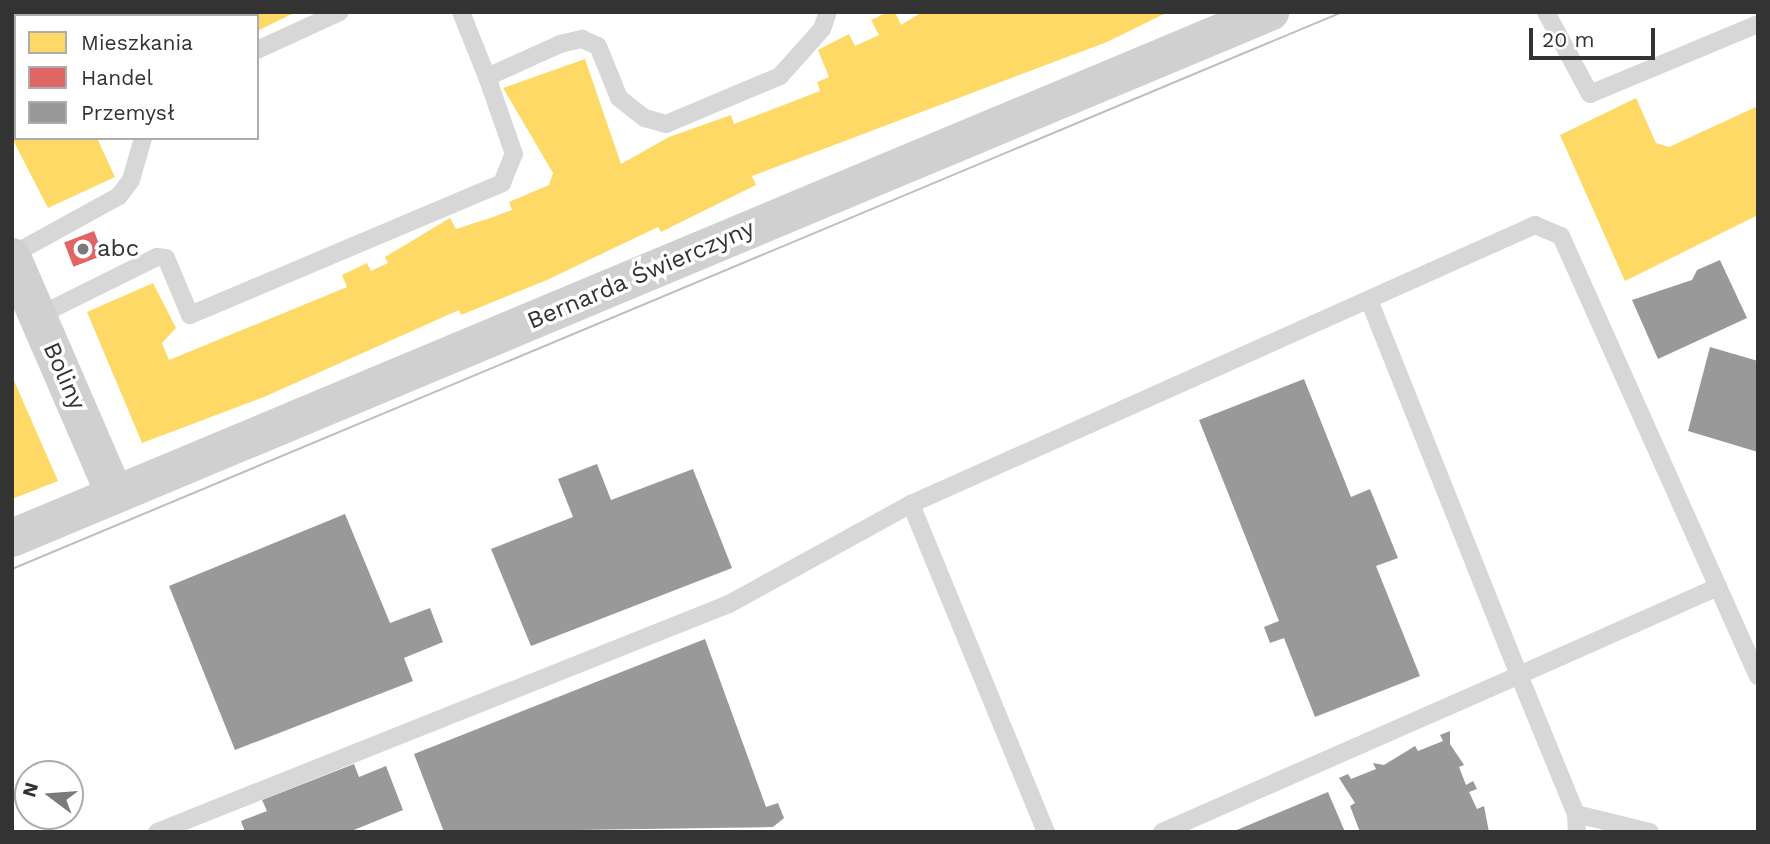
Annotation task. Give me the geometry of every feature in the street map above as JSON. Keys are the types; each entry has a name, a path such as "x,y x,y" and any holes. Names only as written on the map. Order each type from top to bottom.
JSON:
{"street":[{"name":"Bernarda Świerczyny","path":"12,538 1270,12"},
{"name":"Boliny","path":"12,256 115,495"}],"lane":[{"path":"259,49 340,12"},
{"path":"38,316 157,257 166,258 190,315 502,183 514,154 461,12"},
{"path":"487,77 582,39 598,46 619,98 645,118 666,124 780,76 822,29 828,12"},
{"path":"1546,12 1590,94 1758,24"},
{"path":"12,256 119,196 131,180 142,140"},
{"path":"157,832 729,604 911,504 1535,225 1561,236 1758,676"},
{"path":"1369,300 1520,675 1576,823 1650,832"},
{"path":"911,504 1046,832"},
{"path":"1162,832 1718,587"}],"building: Mieszkania":[{"path":"296,12 259,30 259,14 120,14"},
{"path":"888,12 895,12 901,25 922,12 1168,12 1107,42 752,176 756,185 661,232 658,227 547,280 461,315 459,310 264,397 142,443 87,312 153,283 176,328 162,343 169,360 347,287 342,275 367,263 371,271 388,263 385,257 450,218 456,229 493,217 512,210 509,202 549,185 553,173 503,88 585,59 621,164 669,137 731,115 734,124 820,91 817,82 829,77 818,50 849,34 855,46 879,35 871,20"},
{"path":"1636,98 1656,143 1669,147 1758,106 1758,215 1625,281 1560,135"},
{"path":"98,140 115,177 48,208 14,142"},
{"path":"12,376 58,481 12,499"}],"building: Handel":[{"path":"94,231 103,255 73,267 64,242"}],"building: Przemysł":[{"path":"1720,260 1747,318 1658,359 1632,300 1692,280 1697,270"},
{"path":"1710,347 1758,361 1758,452 1688,431"},
{"path":"1304,379 1351,497 1370,489 1398,558 1376,566 1420,676 1315,717 1284,638 1270,643 1264,627 1279,621 1199,420"},
{"path":"597,464 611,500 693,469 732,568 531,646 491,549 573,517 558,479"},
{"path":"345,514 390,623 430,608 443,642 404,658 413,681 235,750 169,586"},
{"path":"705,639 766,807 778,803 784,818 773,827 444,832 414,754"},
{"path":"1450,731 1450,744 1464,765 1459,767 1466,785 1473,781 1477,789 1469,792 1477,809 1484,806 1489,832 1360,832 1350,806 1355,803 1339,778 1348,774 1351,779 1376,769 1373,763 1384,765 1415,746 1418,751 1443,741 1440,735"},
{"path":"354,764 359,777 386,766 403,810 349,832 245,832 241,821 267,811 262,800"},
{"path":"1328,792 1345,832 1232,832"}],"tram line":[{"path":"12,569 1342,12"}],"place":[{"name":"abc","path":"83,249"}]}
